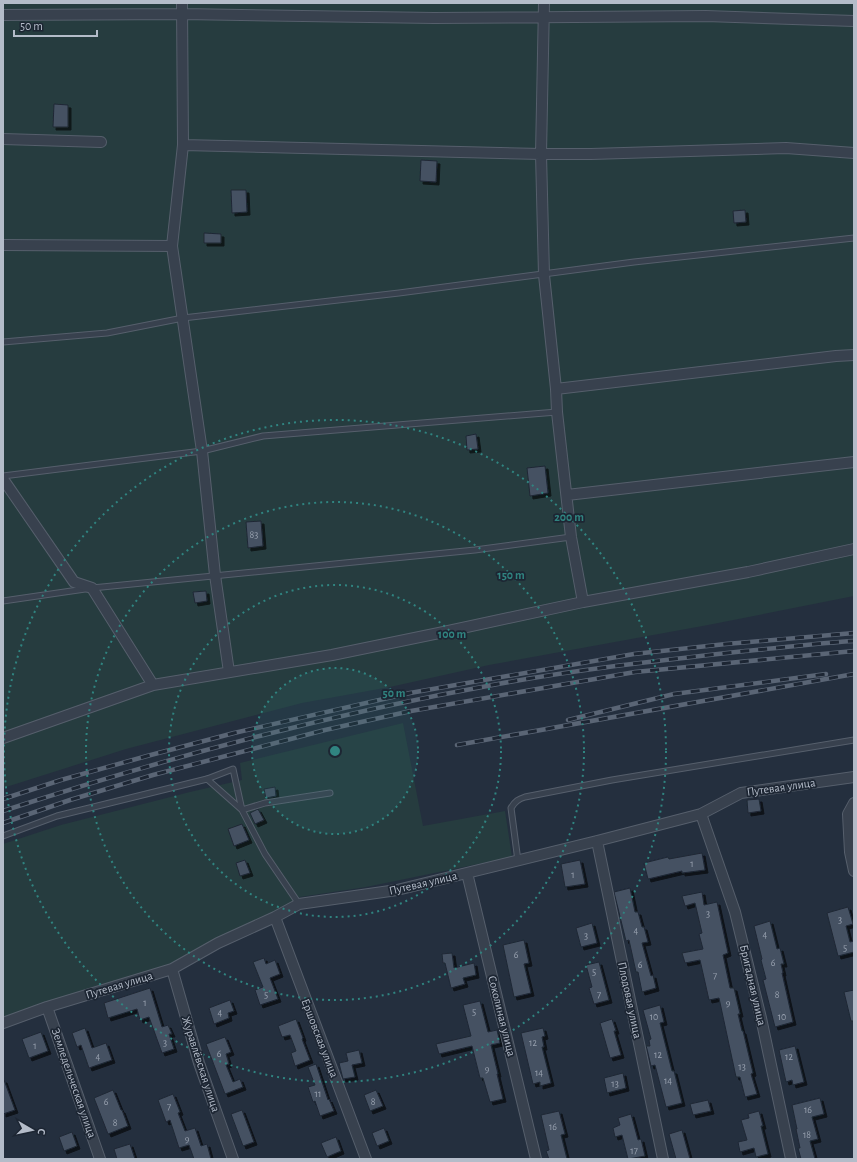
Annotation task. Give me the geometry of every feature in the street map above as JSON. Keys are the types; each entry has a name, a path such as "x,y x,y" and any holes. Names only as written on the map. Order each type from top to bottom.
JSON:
{"street":[{"path":"182,3 183,145 172,246 202,451 214,575 229,672"},
{"path":"544,3 541,154 544,275 571,537 583,602"},
{"path":"3,15 183,14 434,18 706,16 854,21"},
{"path":"3,139 101,142"},
{"path":"183,145 541,154 591,154 786,148 854,153"},
{"path":"3,245 172,246"},
{"path":"556,389 820,357 854,355"},
{"path":"567,495 854,462"},
{"path":"3,479 74,582 92,588 153,685"},
{"path":"3,738 153,685 355,650 583,602 748,572 854,549"},
{"name":"Путевая улица","path":"3,1023 47,1007 172,969 218,943 275,917 299,904 397,890 597,841 701,814 741,792 854,777"},
{"path":"854,803 848,814 850,852 854,871"},
{"name":"Бригадная улица","path":"701,814 735,912 791,1159"},
{"name":"Плодовая улица","path":"597,841 663,1159"},
{"name":"Соколиная улица","path":"467,873 536,1159"},
{"name":"Ершовская улица","path":"275,917 366,1159"},
{"name":"Журавлёвская улица","path":"172,969 199,1064 233,1159"},
{"name":"Земледельческая улица","path":"47,1007 100,1159"}],"lane":[{"path":"3,342 108,333 182,318 399,294 634,262 854,238"},
{"path":"3,476 202,451 263,436 557,412"},
{"path":"3,601 92,588 468,551 571,537"},
{"path":"518,861 511,808 514,802 519,799 612,780 854,740"},
{"path":"3,836 57,816 206,779 233,769 242,810 265,854 299,904"},
{"path":"206,779 242,810"},
{"path":"242,810 264,803 330,793"}],"green space":[{"path":"3,3 854,3 854,596 708,625 489,665 390,687 302,703 126,749 3,788"},
{"path":"403,723 423,826 505,811 512,857 366,887 300,897 277,913 177,965 92,987 3,1020 3,844 61,825 242,780 240,763"}],"building":[{"path":"54,104 68,105 68,127 53,127"},
{"path":"421,160 437,161 436,182 420,181"},
{"path":"231,190 246,190 247,212 232,213"},
{"path":"745,210 746,222 734,223 733,211"},
{"path":"204,233 221,234 221,243 204,243"},
{"path":"476,434 478,449 467,450 466,436"},
{"path":"545,466 548,493 530,496 527,468"},
{"path":"261,521 263,546 248,548 246,522"},
{"path":"206,591 207,601 195,603 193,592"},
{"path":"275,787 276,796 266,798 264,789"},
{"path":"759,799 761,811 748,813 747,800"},
{"path":"258,809 264,820 255,824 250,813"},
{"path":"242,824 249,840 234,846 228,829"},
{"path":"702,853 705,870 682,873 682,871 648,879 644,863 668,857 669,859"},
{"path":"245,860 250,873 240,876 236,863"},
{"path":"580,860 585,884 565,887 561,864"},
{"path":"630,888 635,912 638,912 648,942 642,943 651,976 653,975 656,988 642,992 629,940 626,941 614,892"},
{"path":"702,892 704,905 717,902 728,953 723,955 730,988 734,988 740,1014 738,1014 753,1073 751,1074 757,1094 745,1097 740,1077 736,1077 719,998 709,1000 700,960 685,963 682,953 703,949 699,934 702,933 695,903 685,906 682,896"},
{"path":"848,907 853,924 846,926 850,942 854,941 854,952 838,956 827,913"},
{"path":"770,921 777,949 780,948 784,964 781,964 782,973 793,1022 775,1027 763,980 766,979 754,926"},
{"path":"592,923 597,943 581,947 576,928"},
{"path":"524,940 529,963 524,964 531,993 514,997 503,945"},
{"path":"452,953 454,968 474,963 476,975 463,978 465,984 451,988 445,963 443,963 442,954"},
{"path":"264,958 266,964 275,960 280,974 270,978 278,999 260,1005 255,990 263,987 253,962"},
{"path":"599,962 609,1000 594,1004 589,988 592,987 586,965"},
{"path":"150,988 162,1027 168,1025 172,1034 169,1034 174,1049 162,1053 149,1017 140,1020 137,1009 108,1018 104,1003"},
{"path":"854,990 854,1021 851,1021 844,992"},
{"path":"230,1000 234,1011 228,1013 229,1018 214,1024 209,1008"},
{"path":"480,1001 488,1032 497,1030 500,1043 491,1045 503,1099 490,1102 483,1078 480,1078 472,1046 439,1054 436,1044 471,1036 463,1005"},
{"path":"660,1005 664,1022 660,1023 682,1103 666,1107 655,1065 651,1066 646,1046 650,1046 649,1040 651,1039 643,1010"},
{"path":"296,1019 310,1060 295,1066 291,1053 296,1051 290,1035 282,1037 278,1026"},
{"path":"612,1019 621,1055 610,1058 600,1023"},
{"path":"85,1028 92,1048 106,1043 112,1060 89,1068 81,1045 77,1047 72,1033"},
{"path":"543,1028 545,1036 542,1037 544,1047 542,1047 551,1083 540,1086 540,1082 533,1084 521,1033"},
{"path":"41,1032 48,1051 29,1058 22,1039"},
{"path":"225,1037 231,1052 226,1054 229,1064 226,1065 233,1082 240,1079 243,1087 225,1094 206,1044"},
{"path":"795,1046 804,1082 793,1085 792,1080 786,1082 779,1050"},
{"path":"359,1050 362,1063 352,1065 355,1077 343,1079 339,1063 348,1061 346,1053"},
{"path":"316,1064 328,1100 329,1099 334,1111 320,1116 308,1087 315,1085 308,1067"},
{"path":"623,1073 626,1088 607,1093 604,1078"},
{"path":"3,1080 15,1110 3,1114"},
{"path":"113,1090 128,1126 108,1134 94,1098"},
{"path":"376,1090 383,1106 370,1111 364,1095"},
{"path":"173,1094 185,1131 195,1128 201,1146 207,1144 211,1159 194,1159 189,1145 179,1148 170,1120 166,1122 158,1100"},
{"path":"820,1098 824,1114 812,1117 818,1139 810,1141 815,1159 801,1159 792,1105"},
{"path":"708,1100 711,1111 693,1115 690,1104"},
{"path":"242,1110 254,1142 243,1146 231,1114"},
{"path":"559,1111 565,1134 561,1135 567,1159 549,1159 546,1151 549,1150 541,1115"},
{"path":"759,1111 768,1154 756,1157 754,1148 740,1152 738,1142 747,1140 741,1120 749,1118 748,1114"},
{"path":"631,1114 638,1140 641,1139 645,1156 628,1159 622,1135 615,1137 613,1128 620,1125 618,1118"},
{"path":"384,1128 389,1141 377,1146 372,1133"},
{"path":"682,1130 690,1159 676,1159 669,1134"},
{"path":"72,1132 77,1146 64,1151 59,1137"},
{"path":"336,1137 341,1151 327,1157 321,1143"},
{"path":"130,1144 135,1159 117,1159 114,1149"}],"railway":[{"path":"3,799 61,780 234,733 410,693 634,654 726,644 854,633"},
{"path":"3,811 187,755 310,723 435,696 498,684 622,665 745,651 854,641"},
{"path":"3,823 70,800 153,775 325,730 411,711 635,672 854,651"},
{"path":"568,720 674,694 826,674"},
{"path":"457,745 854,674"}]}
